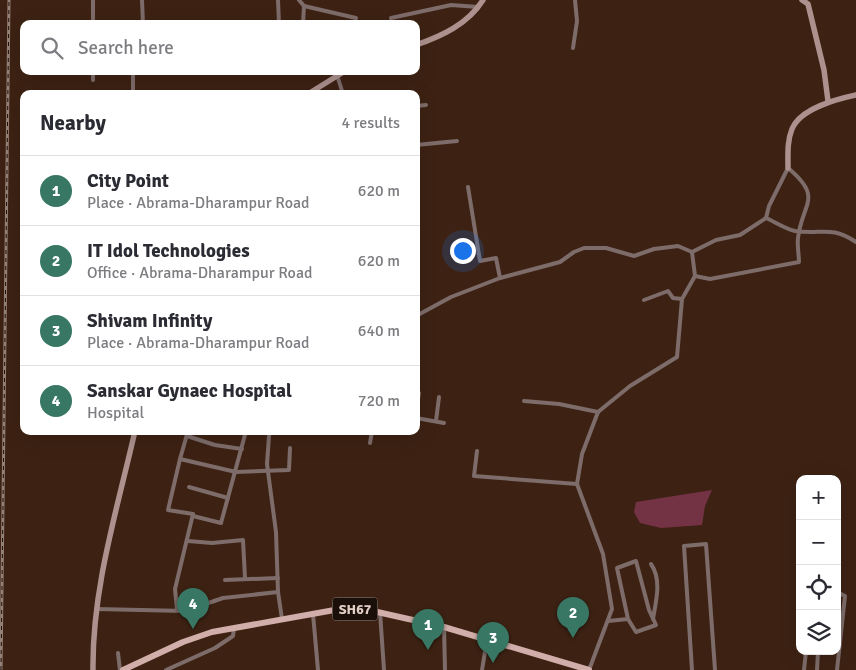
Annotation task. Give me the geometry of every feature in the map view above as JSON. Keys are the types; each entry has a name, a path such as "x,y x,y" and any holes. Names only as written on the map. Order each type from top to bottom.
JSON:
{"main road":[{"name":"SH67","path":"122,670 183,642 234,628 313,614 364,609 444,627 571,668 589,670"}],"street":[{"path":"93,0 93,20"},
{"path":"142,0 142,20"},
{"path":"278,0 280,20"},
{"path":"299,0 304,6 356,18"},
{"path":"420,44 436,38 468,20 483,0"},
{"path":"573,48 577,21 574,0"},
{"path":"802,0 808,4 814,26 824,70 828,101"},
{"path":"390,18 451,5 478,7"},
{"path":"303,20 304,6"},
{"path":"93,75 93,80"},
{"path":"133,75 133,90"},
{"path":"314,90 338,75 342,90"},
{"path":"420,314 451,297 500,278 560,262 574,252 584,248 606,248 634,256 654,249 678,246 692,252 716,240 740,235 766,218 769,206 788,168 789,142 792,128 797,120 828,101 856,95"},
{"path":"420,106 426,105"},
{"path":"420,145 457,141"},
{"path":"695,276 710,278 799,262 798,239 809,197 804,181 788,168"},
{"path":"468,188 480,261 496,258 500,278"},
{"path":"766,218 794,231 841,233 856,242"},
{"path":"589,670 612,609 610,587 603,554 577,484 582,454 598,412 630,386 677,357 682,299 692,285 695,276 692,252"},
{"path":"644,300 668,290 673,298 682,299"},
{"path":"436,421 439,397"},
{"path":"524,401 559,404 598,412"},
{"path":"420,419 444,423"},
{"path":"92,670 97,593 134,435"},
{"path":"187,435 168,510 193,514 193,516 221,522 245,435"},
{"path":"189,435 215,446 242,449"},
{"path":"370,443 371,435"},
{"path":"269,436 267,464 276,532 278,592 282,619"},
{"path":"180,459 236,472 289,470 290,448"},
{"path":"477,451 474,476 577,484"},
{"path":"189,487 228,498"},
{"path":"177,609 175,589 193,516"},
{"path":"188,542 212,543 243,540 245,578"},
{"path":"692,670 684,546 700,544 706,544 715,670"},
{"path":"636,562 648,610 656,625 636,632 628,619 617,568 636,562"},
{"path":"651,564 656,572 658,585 653,620"},
{"path":"225,580 278,578"},
{"path":"96,608 177,609 185,611 223,598 278,592"},
{"path":"838,670 845,596 841,594"},
{"path":"380,612 384,670"},
{"path":"313,614 318,670"},
{"path":"608,621 628,619"},
{"path":"444,627 445,670"},
{"path":"166,670 215,648 233,636 234,628"},
{"path":"482,670 487,640"},
{"path":"118,653 122,670"},
{"path":"804,670 806,655"},
{"path":"816,670 818,655"}],"shaded area":[{"path":"712,490 705,506 702,525 661,528 640,523 634,512 636,502"}],"railway":[{"path":"1,670 9,0"}],"place":[{"name":"Sanskar Gynaec Hospital","path":"193,629"},
{"name":"IT Idol Technologies","path":"573,638"},
{"name":"City Point","path":"428,650"},
{"name":"Shivam Infinity","path":"493,663"}]}
